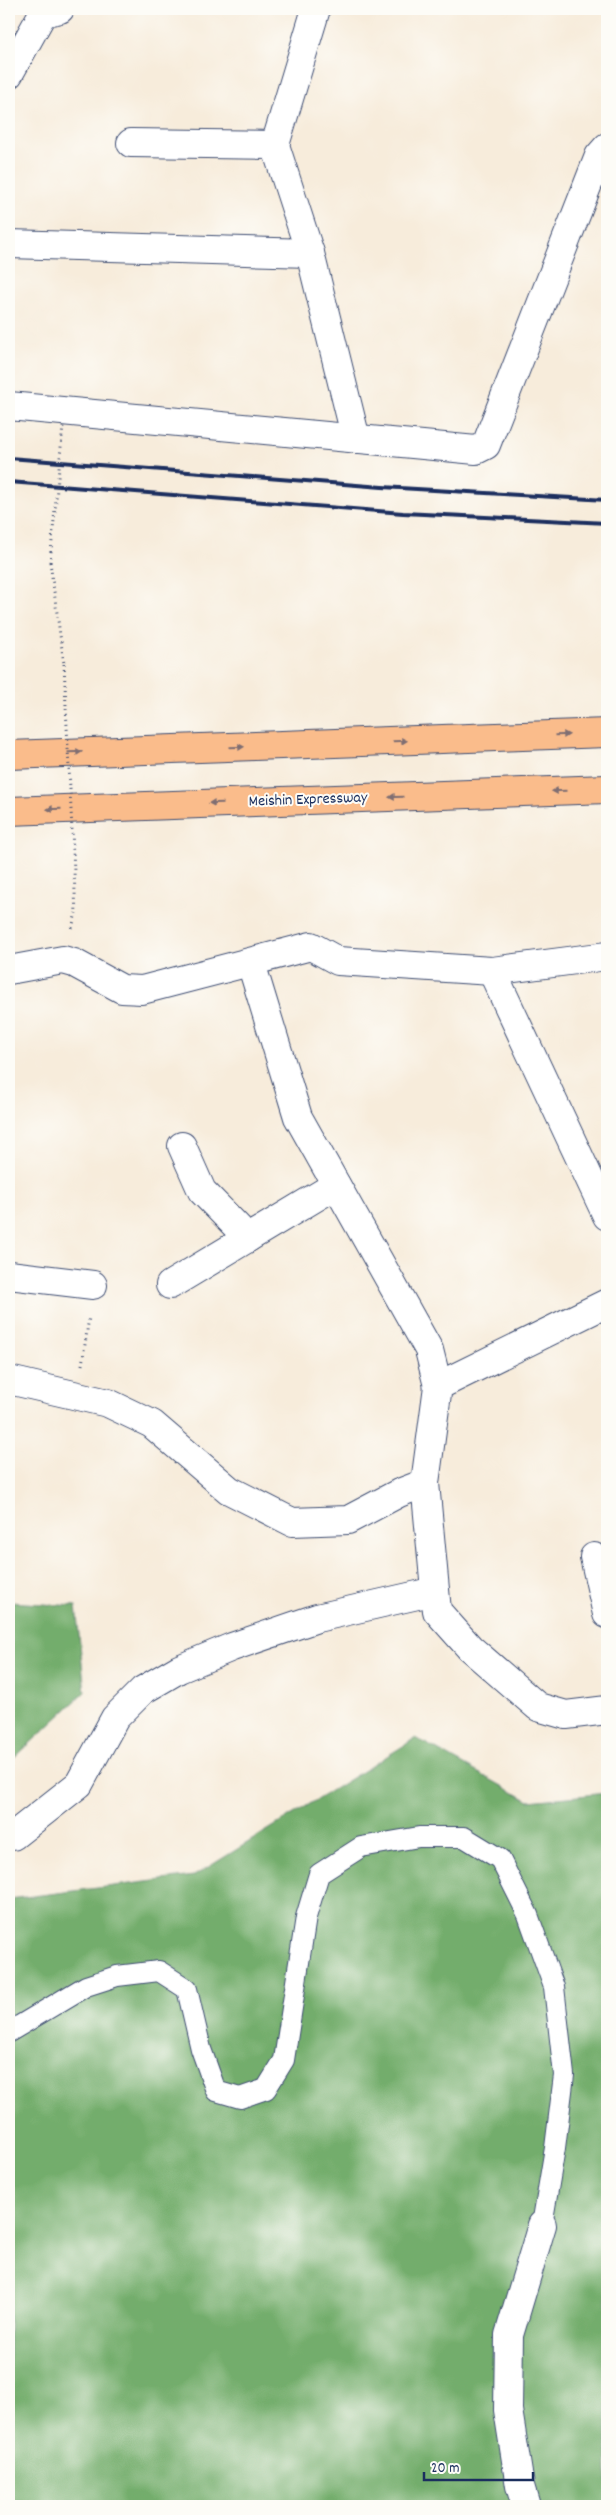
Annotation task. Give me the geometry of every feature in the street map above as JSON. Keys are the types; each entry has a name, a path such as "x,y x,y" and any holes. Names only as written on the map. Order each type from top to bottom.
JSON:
{"highway":[{"path":"9,755 607,733"},
{"name":"Meishin Expressway","path":"9,811 607,789"}],"street":[{"path":"9,74 42,13 60,9"},
{"path":"316,9 275,146 310,253 356,439"},
{"path":"131,143 275,146"},
{"path":"9,406 476,450 486,445 599,156 607,147"},
{"path":"9,244 310,253"},
{"path":"9,970 63,960 74,963 122,989 142,990 311,946 338,961 492,971 607,956"},
{"path":"251,963 298,1117 428,1350 438,1386 425,1483 437,1611 470,1648 538,1707 566,1715 607,1710"},
{"path":"492,971 607,1216"},
{"path":"182,1146 202,1192 248,1238"},
{"path":"170,1285 336,1185"},
{"path":"9,1275 93,1285"},
{"path":"438,1386 607,1303"},
{"path":"9,1380 108,1403 152,1424 228,1490 292,1522 348,1520 399,1492 425,1483"},
{"path":"594,1557 607,1614"},
{"path":"12,1836 79,1784 115,1718 143,1690 179,1669 223,1650 298,1624 435,1591"},
{"path":"526,2506 520,2486 508,2410 509,2335 542,2225"}],"lane":[{"path":"9,2032 86,1986 117,1976 159,1971 187,1989 201,2049 216,2092 240,2098 266,2089 284,2060 306,1916 319,1874 361,1847 419,1837 464,1837 500,1860 528,1915 554,1988 564,2075 555,2148 542,2225"}],"path":[{"path":"62,426 50,562 64,664 76,913"},
{"path":"79,1395 93,1285"}],"green space":[{"path":"9,1602 76,1606 85,1692 9,1763"},
{"path":"416,1738 529,1801 607,1793 607,2506 9,2506 9,1899 194,1876"}],"railway":[{"path":"9,458 382,487 607,500"},
{"path":"9,482 403,513 607,523"}]}
